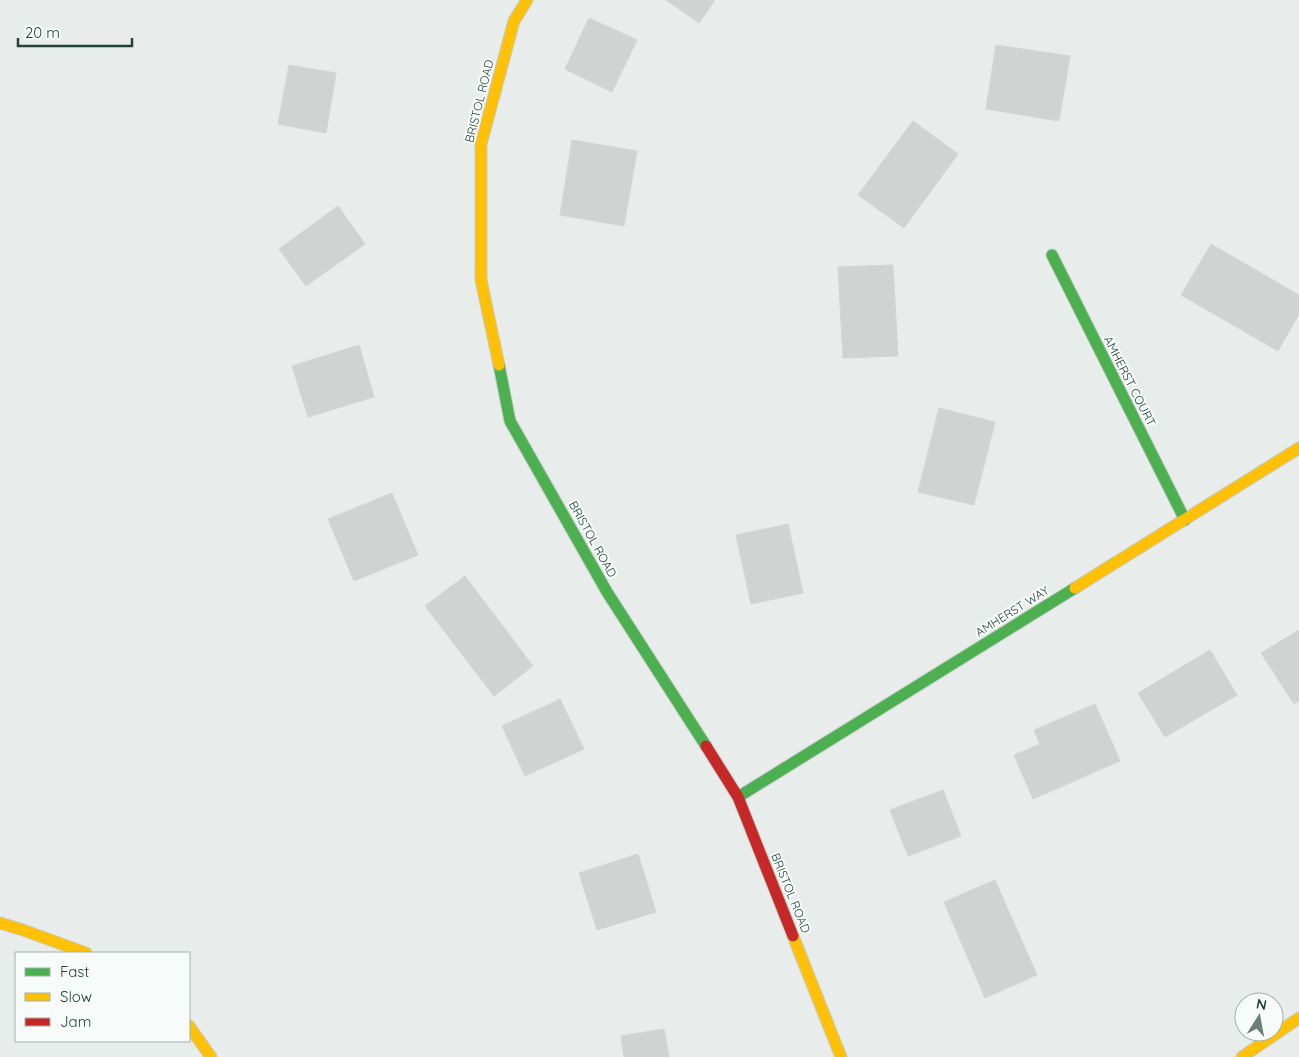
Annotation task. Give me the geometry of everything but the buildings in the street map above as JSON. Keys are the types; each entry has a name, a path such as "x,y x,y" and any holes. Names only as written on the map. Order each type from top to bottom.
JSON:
{"street":[{"name":"BRISTOL ROAD","path":"527,0 514,21 481,144 481,280 510,421 607,592 738,797 841,1057"},
{"name":"AMHERST COURT","path":"1052,255 1185,520"},
{"name":"AMHERST WAY","path":"738,797 1299,448"},
{"path":"0,923 83,952"},
{"path":"1242,1057 1299,1018"},
{"path":"190,1027 211,1057"}],"traffic: fast":[{"path":"1052,255 1185,520"},
{"path":"499,365 510,421 607,592 706,746"},
{"path":"738,797 1075,588"}],"traffic: slow":[{"path":"499,365 481,280 481,144 514,21 527,0"},
{"path":"1075,588 1299,448"},
{"path":"0,923 83,952"},
{"path":"793,936 841,1057"},
{"path":"1242,1057 1299,1018"},
{"path":"190,1027 211,1057"}],"traffic: jam":[{"path":"706,746 738,797 793,936"}]}
